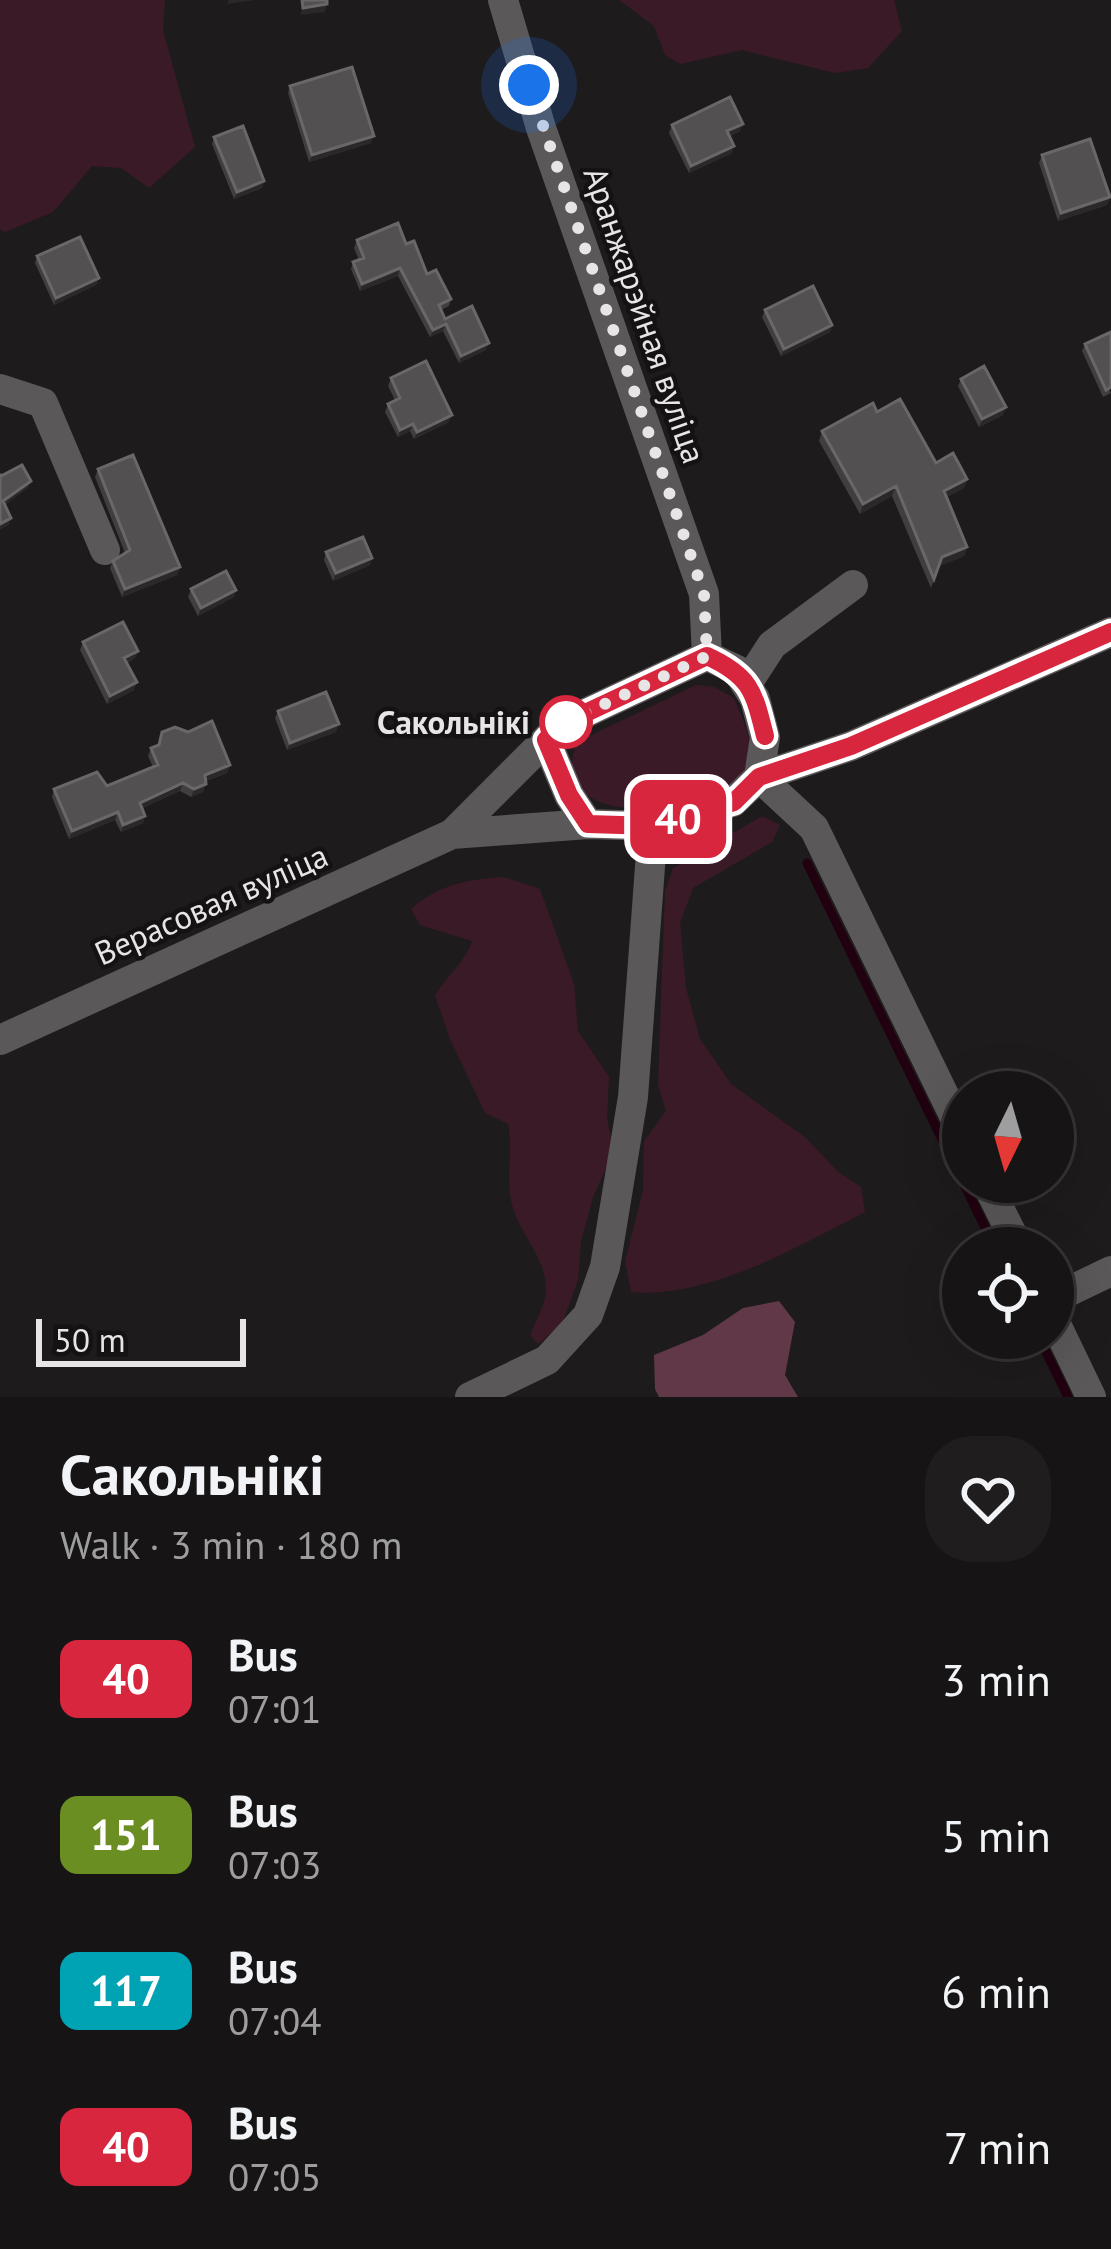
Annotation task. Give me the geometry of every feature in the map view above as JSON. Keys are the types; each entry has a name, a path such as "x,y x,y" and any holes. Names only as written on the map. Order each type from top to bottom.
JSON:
{"street":[{"name":"Аранжарэйная вуліца","path":"503,0 541,128 704,594 707,656"},
{"path":"0,389 43,403 105,550"},
{"path":"746,685 772,645 853,585"},
{"name":"Верасовая вуліца","path":"0,1040 452,834 588,824 653,826 734,802 759,777 851,746 1111,632"},
{"path":"707,656 737,670 755,699 765,736 759,777 814,828 942,1091"},
{"name":"Верасовая вуліца","path":"452,834 560,725 707,656"},
{"path":"546,740 569,795 588,824"},
{"path":"470,1397 547,1360 588,1316 605,1267 633,1097 653,826"},
{"path":"1074,1289 1111,1271"},
{"path":"1073,1359 1091,1397"}],"shaded area":[{"path":"0,0 165,0 163,30 195,147 149,188 121,168 92,166 53,212 5,232 0,229"},
{"path":"619,0 894,0 902,31 868,68 835,73 742,50 680,64 665,55 654,26"},
{"path":"696,685 714,687 734,698 744,724 749,759 731,785 705,798 639,809 608,805 584,793 572,772 577,742"},
{"path":"762,816 780,825 772,842 693,888 680,923 686,988 700,1039 731,1084 806,1138 838,1172 861,1187 865,1212 782,1255 721,1279 660,1292 631,1292 625,1261 643,1191 644,1141 666,1111 658,1085 665,891 673,868"},
{"path":"503,877 540,889 574,984 578,1031 609,1077 607,1119 614,1151 593,1197 581,1242 578,1280 562,1324 538,1344 530,1335 544,1301 545,1277 511,1200 508,1124 485,1113 435,996 472,941 420,925 411,909 454,885"},
{"path":"779,1301 795,1322 785,1375 798,1397 659,1397 654,1355 703,1335 743,1308"}],"building":[{"path":"302,0 327,0 327,4 303,8"},
{"path":"352,67 374,136 312,155 290,86"},
{"path":"730,97 743,124 727,131 734,146 691,166 672,125"},
{"path":"243,126 264,181 237,192 214,137"},
{"path":"1090,139 1110,197 1061,213 1042,155"},
{"path":"398,223 406,244 414,241 427,274 436,270 451,299 439,305 445,319 472,306 489,343 461,356 446,324 433,330 400,268 362,284 353,262 364,258 357,240"},
{"path":"80,237 99,278 56,298 37,256"},
{"path":"813,286 832,325 784,349 765,310"},
{"path":"1111,332 1111,387 1106,390 1085,344"},
{"path":"426,361 452,415 417,432 413,424 400,430 388,404 400,398 391,378"},
{"path":"984,366 1006,407 982,419 961,379"},
{"path":"900,399 936,463 953,453 967,479 944,491 967,547 942,557 934,579 896,486 863,504 822,431 873,403 877,412"},
{"path":"133,455 180,567 125,589 113,561 130,550 98,469"},
{"path":"22,465 31,481 3,501 11,518 0,524 0,474"},
{"path":"363,537 372,558 336,573 326,552"},
{"path":"226,571 236,590 201,608 191,589"},
{"path":"123,622 138,651 124,658 137,682 110,696 83,642"},
{"path":"326,692 339,724 290,743 278,711"},
{"path":"212,721 230,765 205,775 206,784 194,789 183,783 140,803 145,816 123,825 118,812 72,831 54,789 97,772 107,786 158,765 151,748 159,745 162,732 175,727 188,732"}],"waterway":[{"path":"807,863 985,1227"},
{"path":"1049,1359 1068,1397"}],"bus line":[{"name":"40","path":"765,736 755,699 737,670 707,656 560,725 546,740 569,795 588,824 653,826 734,802 759,777 851,746 1111,632"}],"place":[{"name":"Сакольнікі","path":"566,722"}],"route":[{"path":"529,85 704,594 707,656 560,725 566,722"}]}
